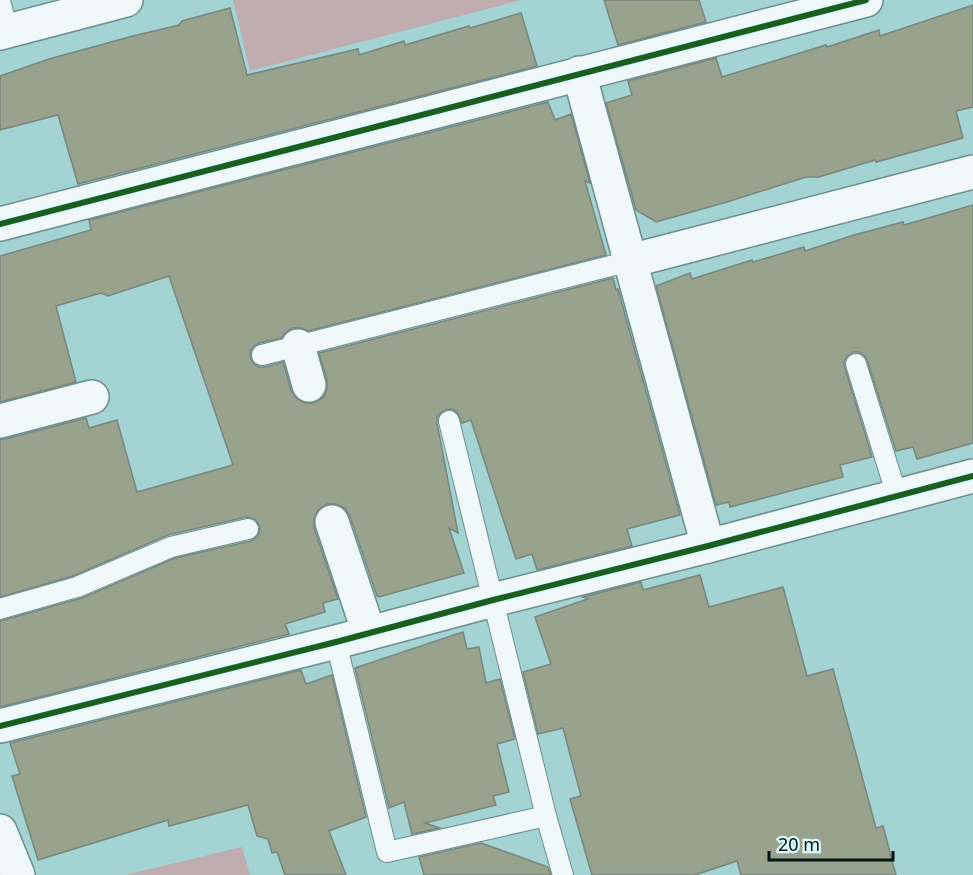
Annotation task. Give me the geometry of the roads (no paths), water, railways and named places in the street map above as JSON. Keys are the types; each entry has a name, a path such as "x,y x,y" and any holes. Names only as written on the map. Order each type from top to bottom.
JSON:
{"street":[{"path":"3,22 126,0"},
{"path":"0,224 866,0"},
{"path":"579,74 708,546"},
{"path":"630,261 973,172"},
{"path":"298,346 309,385"},
{"path":"0,422 92,397"},
{"path":"0,726 336,642 973,476"},
{"path":"332,522 369,633"},
{"path":"0,831 18,875"}],"lane":[{"path":"262,355 630,261"},
{"path":"856,364 897,496"},
{"path":"449,421 546,816 563,875"},
{"path":"0,609 77,587 171,547 248,530"},
{"path":"336,642 387,852 546,816"}]}
